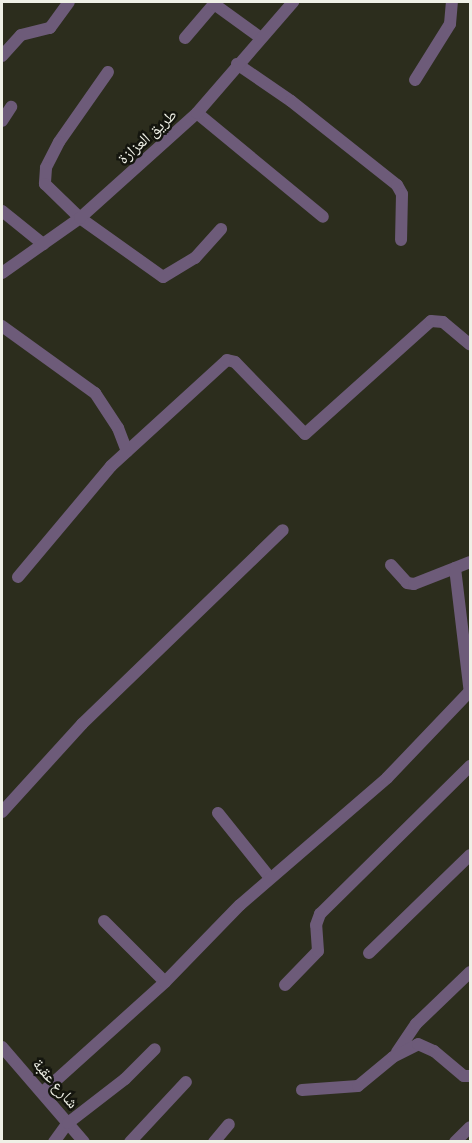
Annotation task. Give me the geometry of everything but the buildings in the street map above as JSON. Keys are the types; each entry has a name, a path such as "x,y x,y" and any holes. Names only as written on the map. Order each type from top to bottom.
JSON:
{"street":[{"path":"2,56 21,35 50,28 69,2"},
{"name":"طريق العزازة","path":"2,273 80,218 197,113 293,2"},
{"path":"415,80 450,24 452,2"},
{"path":"185,38 214,4 261,38"},
{"path":"237,64 291,101 397,185 402,194 401,240"},
{"path":"108,72 58,142 44,176 50,192 80,218 163,277 195,258 221,229"},
{"path":"2,121 11,107"},
{"path":"197,113 323,217"},
{"path":"2,211 43,244"},
{"path":"18,577 82,496 127,451 227,360 235,362 305,434 431,321 443,322 471,345"},
{"path":"2,326 95,393 118,428 127,451"},
{"path":"2,812 82,724 283,530"},
{"path":"391,565 407,583 414,584 471,562"},
{"path":"43,1092 165,982 270,878 387,778 470,692 455,568"},
{"path":"285,985 318,951 316,925 320,914 471,766"},
{"path":"218,813 270,878"},
{"path":"369,953 471,855"},
{"path":"104,921 165,982"},
{"path":"393,1057 416,1024 471,972"},
{"path":"302,1090 358,1086 410,1046 425,1044 458,1072 471,1076"},
{"name":"شارع عقبة","path":"2,1049 43,1092 84,1142"},
{"path":"54,1142 68,1123 124,1079 155,1049"},
{"path":"130,1142 186,1082"},
{"path":"214,1142 229,1124"},
{"path":"455,1142 471,1126"}]}
